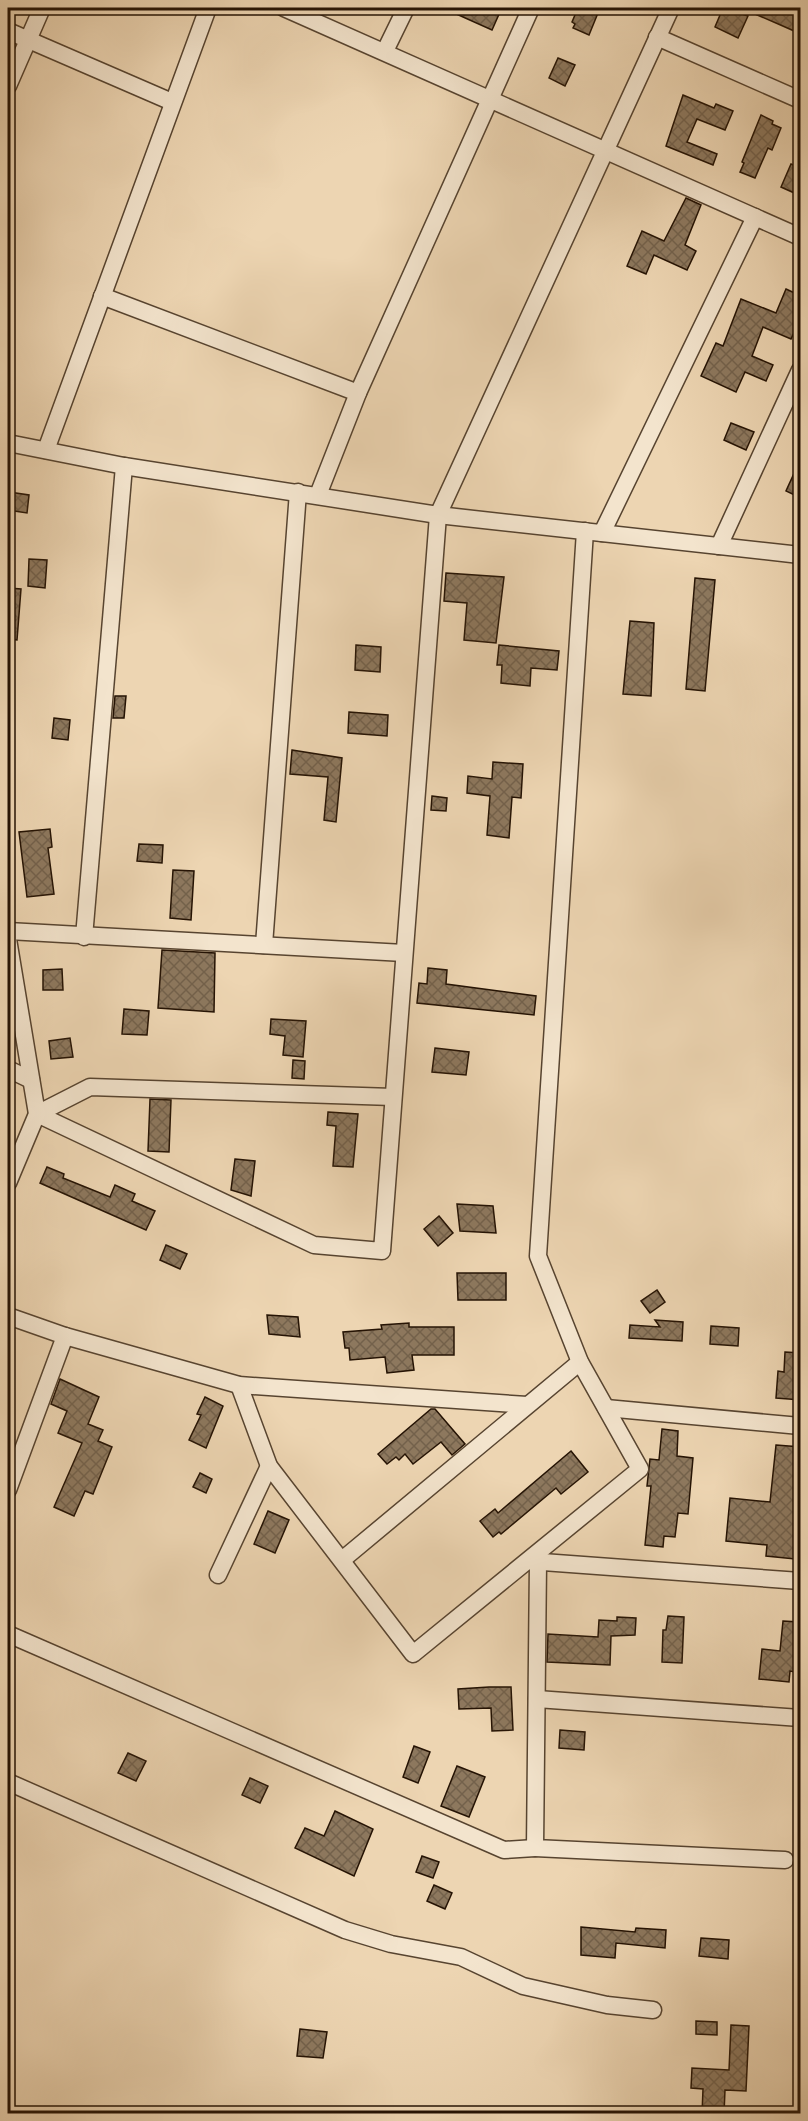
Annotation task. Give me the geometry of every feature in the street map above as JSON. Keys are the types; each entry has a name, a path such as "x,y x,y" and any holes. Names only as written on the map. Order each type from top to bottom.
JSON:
{"street":[{"path":"8,86 42,8"},
{"path":"46,450 208,8"},
{"path":"284,8 801,237"},
{"path":"385,51 406,8"},
{"path":"318,495 358,393 531,8"},
{"path":"37,1114 314,1245 382,1251 438,515 671,8"},
{"path":"8,31 172,102"},
{"path":"657,38 801,100"},
{"path":"602,533 755,217"},
{"path":"102,296 358,393"},
{"path":"720,546 799,376"},
{"path":"8,443 124,466 438,515 801,555"},
{"path":"84,937 124,466"},
{"path":"264,945 298,492"},
{"path":"239,1385 268,1466 413,1654 531,1562 640,1469 580,1362 538,1256 585,531"},
{"path":"8,931 404,953"},
{"path":"8,939 37,1114 8,1183"},
{"path":"8,1069 31,1080"},
{"path":"37,1114 90,1087 393,1096"},
{"path":"8,1316 65,1336 239,1385 527,1405"},
{"path":"8,1490 65,1336"},
{"path":"342,1560 580,1362"},
{"path":"606,1408 801,1426"},
{"path":"218,1575 268,1466"},
{"path":"531,1562 801,1581"},
{"path":"531,1562 537,1699 535,1848"},
{"path":"8,1634 504,1850 535,1848 785,1860"},
{"path":"537,1699 801,1718"},
{"path":"8,1782 345,1930 391,1944 461,1957 523,1986 607,2005 653,2010"}],"building":[{"path":"443,8 490,8 500,12 492,30"},
{"path":"578,8 600,8 589,35 573,28 575,24 572,22"},
{"path":"723,8 748,16 738,38 715,27"},
{"path":"741,8 801,8 801,34 776,23"},
{"path":"558,58 575,65 565,86 549,78"},
{"path":"683,95 714,108 716,104 733,111 725,130 697,119 687,142 717,154 713,165 666,146"},
{"path":"761,115 781,128 772,150 768,148 755,178 740,172"},
{"path":"791,164 801,168 801,196 781,187"},
{"path":"686,198 701,205 685,245 696,251 687,270 654,255 646,274 627,266 642,231 664,241"},
{"path":"786,289 801,296 801,318 791,339 763,327 752,356 773,365 766,381 745,372 736,392 701,376 716,343 723,346 741,299 776,313"},
{"path":"731,423 754,432 746,450 724,440"},
{"path":"801,458 801,498 786,491"},
{"path":"9,492 29,495 27,513 8,510"},
{"path":"29,559 47,560 45,588 28,586"},
{"path":"446,573 504,577 496,643 464,640 467,603 444,601"},
{"path":"695,578 715,580 705,691 686,689"},
{"path":"8,588 21,589 17,640 8,639"},
{"path":"630,621 654,623 651,696 623,694"},
{"path":"356,645 381,647 380,672 355,670"},
{"path":"499,645 559,651 557,670 531,668 530,686 501,683 502,665 497,665"},
{"path":"115,696 126,696 124,718 113,718"},
{"path":"349,712 388,715 387,736 348,733"},
{"path":"54,718 70,720 68,740 52,738"},
{"path":"292,750 342,758 336,822 324,820 328,777 290,774"},
{"path":"493,762 523,764 521,798 512,797 509,838 487,835 490,796 467,793 468,776 492,779"},
{"path":"432,796 447,798 446,811 431,810"},
{"path":"50,829 52,847 48,848 54,894 27,897 19,832"},
{"path":"139,844 163,845 162,863 137,861"},
{"path":"173,870 194,871 191,920 170,918"},
{"path":"162,950 215,953 214,1012 158,1008"},
{"path":"428,968 447,970 446,984 536,996 534,1015 417,1003 419,983 427,984"},
{"path":"62,969 63,990 43,990 43,970"},
{"path":"124,1009 149,1011 147,1035 122,1034"},
{"path":"271,1019 306,1021 303,1057 283,1055 285,1036 270,1034"},
{"path":"70,1038 73,1057 51,1059 49,1041"},
{"path":"435,1048 469,1052 466,1075 432,1072"},
{"path":"293,1060 305,1061 304,1079 292,1078"},
{"path":"150,1099 171,1100 169,1152 148,1151"},
{"path":"328,1112 358,1114 353,1167 333,1166 336,1126 327,1125"},
{"path":"235,1159 255,1161 251,1196 231,1190"},
{"path":"47,1167 64,1174 63,1178 110,1197 115,1185 135,1194 132,1201 155,1211 146,1230 40,1183"},
{"path":"457,1204 493,1206 496,1233 460,1231"},
{"path":"439,1216 453,1233 438,1246 424,1229"},
{"path":"166,1245 187,1254 180,1269 160,1260"},
{"path":"457,1273 506,1273 506,1300 458,1300"},
{"path":"657,1290 665,1302 650,1313 641,1301"},
{"path":"267,1315 298,1317 300,1337 269,1334"},
{"path":"655,1320 683,1322 682,1341 629,1338 630,1325 660,1327"},
{"path":"409,1323 409,1327 454,1327 454,1355 412,1355 414,1370 387,1373 385,1357 350,1360 349,1348 345,1348 343,1332 382,1329 381,1325"},
{"path":"711,1326 739,1328 738,1346 710,1344"},
{"path":"785,1352 801,1353 801,1400 776,1398 778,1371 784,1372"},
{"path":"60,1379 99,1397 88,1424 103,1430 98,1441 112,1447 93,1494 85,1491 74,1516 54,1507 82,1443 58,1433 67,1411 51,1404"},
{"path":"205,1397 223,1406 206,1448 189,1440 201,1415 197,1414"},
{"path":"431,1409 435,1409 465,1444 452,1455 441,1442 413,1464 405,1454 399,1460 396,1457 387,1464 378,1454"},
{"path":"662,1429 678,1431 677,1456 693,1458 688,1514 678,1513 675,1537 664,1536 663,1547 645,1545 651,1486 647,1486 650,1459 659,1460"},
{"path":"776,1445 801,1447 801,1521 795,1559 766,1556 767,1545 726,1541 730,1498 770,1502"},
{"path":"571,1451 588,1472 561,1494 556,1488 501,1534 499,1532 493,1537 480,1521 495,1509 498,1513"},
{"path":"200,1473 212,1479 206,1493 193,1487"},
{"path":"268,1511 289,1520 275,1553 254,1544"},
{"path":"668,1616 684,1617 682,1663 662,1662 663,1630 666,1630"},
{"path":"617,1617 636,1618 635,1635 611,1636 610,1665 547,1662 548,1634 598,1637 599,1620 617,1621"},
{"path":"783,1621 799,1622 796,1672 790,1671 789,1682 759,1679 762,1649 780,1651"},
{"path":"511,1687 513,1730 492,1731 491,1708 459,1709 458,1689"},
{"path":"560,1730 585,1732 584,1750 559,1748"},
{"path":"414,1746 430,1752 418,1783 403,1777"},
{"path":"128,1753 146,1761 136,1781 118,1773"},
{"path":"457,1766 485,1777 469,1817 441,1806"},
{"path":"250,1778 268,1786 260,1803 242,1795"},
{"path":"335,1811 373,1829 354,1876 295,1848 305,1828 324,1836"},
{"path":"422,1856 439,1862 433,1878 416,1872"},
{"path":"434,1885 452,1893 445,1909 427,1901"},
{"path":"581,1927 635,1932 636,1928 666,1930 665,1948 616,1943 615,1958 581,1955"},
{"path":"701,1938 729,1940 728,1959 699,1956"},
{"path":"696,2021 717,2022 717,2035 696,2034"},
{"path":"731,2025 749,2026 746,2091 725,2090 724,2114 702,2114 703,2089 691,2088 692,2068 729,2070"},
{"path":"300,2029 327,2032 323,2058 297,2056"}]}
